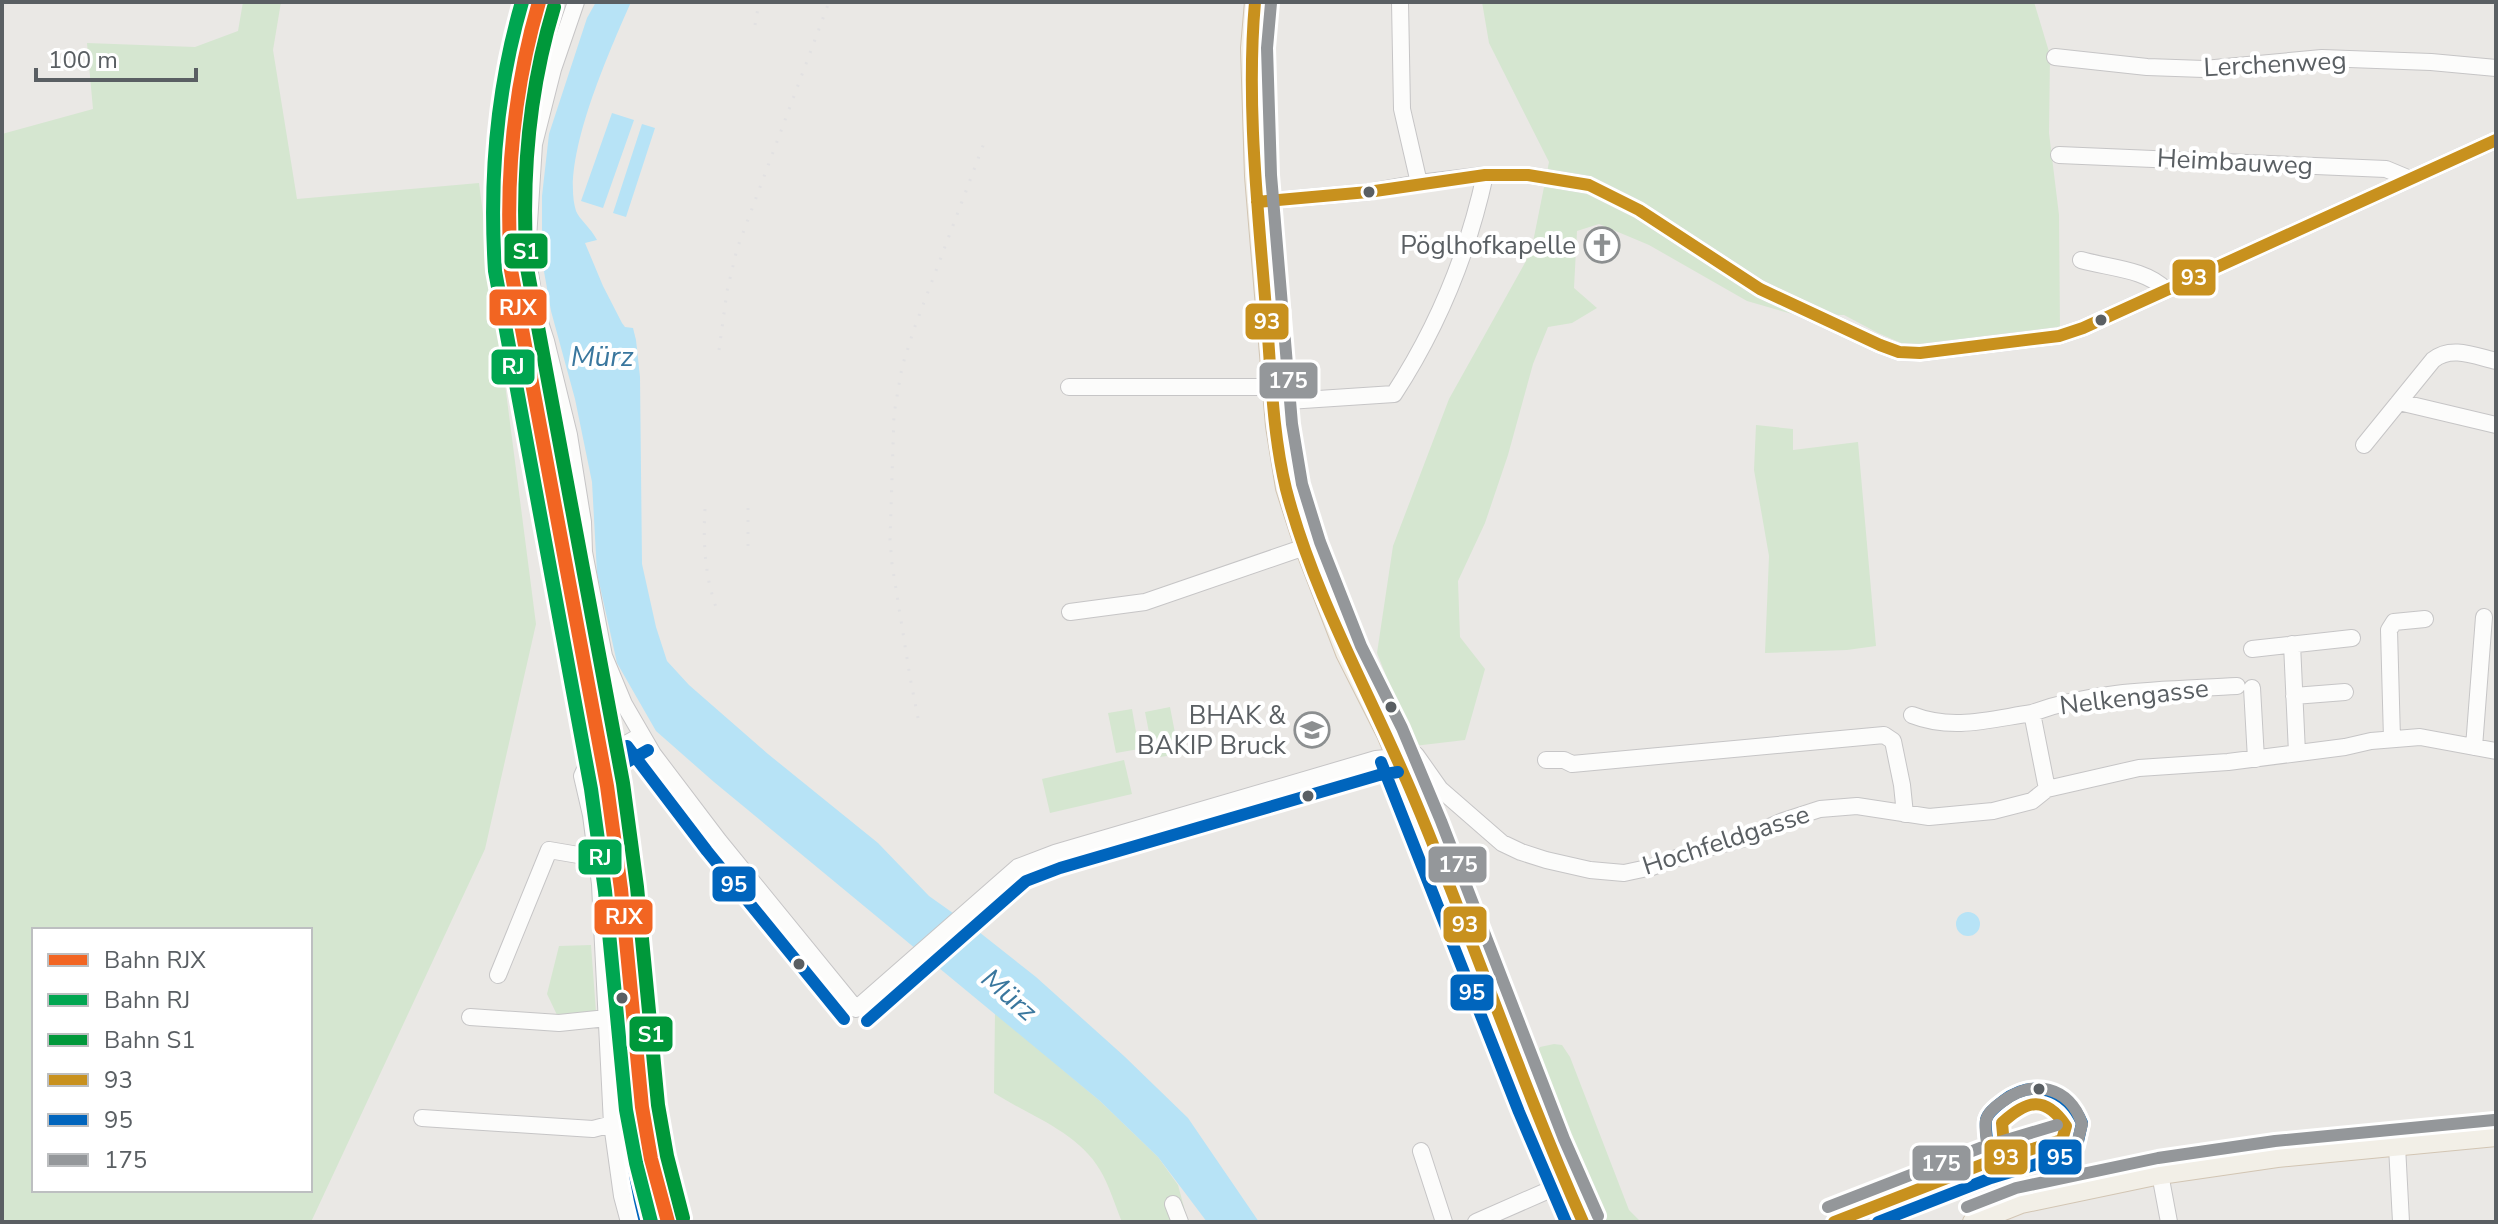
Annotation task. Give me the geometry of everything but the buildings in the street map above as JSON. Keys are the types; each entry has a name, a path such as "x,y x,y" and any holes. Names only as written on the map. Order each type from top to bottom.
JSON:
{"main road":[{"path":"1255,2 1251,48 1257,202 1273,394 1286,488 1346,653 1396,756 1583,1222"},
{"path":"1973,1222 2021,1203 2160,1174 2277,1157 2496,1136"}],"street":[{"path":"576,2 553,69 534,144 527,255 536,310 569,435 583,522 584,552 604,656 640,736 719,841 856,1009 1018,867 1055,853 1376,759 1396,756"},
{"path":"1400,2 1402,109 1419,183"},
{"name":"Lerchenweg","path":"2055,57 2147,67 2204,69 2322,58 2496,68"},
{"path":"1257,202 1368,192 1485,175 1528,175 1589,185 1639,210 1760,289 1899,352 1920,353 2059,336 2083,328 2496,140"},
{"name":"Heimbauweg","path":"2059,155 2386,169 2410,179"},
{"path":"1069,387 1273,394 1394,394 1453,281 1476,214 1485,175"},
{"path":"2081,260 2145,275 2158,281 2166,290"},
{"path":"2364,445 2441,354 2459,352 2496,361"},
{"path":"2399,402 2496,425"},
{"path":"1070,612 1145,602 1305,547"},
{"path":"2474,747 2484,617"},
{"path":"2392,739 2389,630 2394,622 2425,619"},
{"path":"2252,649 2352,638"},
{"path":"2292,644 2297,753"},
{"name":"Nelkengasse","path":"2032,713 2060,702 2134,693 2245,687 2256,759"},
{"path":"2294,696 2345,692"},
{"path":"1912,715 1932,723 1952,725 2032,713 2047,789"},
{"path":"1546,760 1564,760 1572,764 1884,735 1893,741 1905,814"},
{"path":"624,745 640,736"},
{"name":"Hochfeldgasse","path":"1396,756 1416,755 1440,789 1502,843 1521,852 1590,870 1624,873 1742,839 1820,809 1857,806 1929,817 1993,811 2032,801 2047,789 2139,768 2256,759 2392,739 2420,737 2496,751"},
{"path":"595,762 586,767 582,776 596,858 612,1124 622,1196 629,1222"},
{"path":"498,975 549,850 596,858"},
{"path":"470,1017 559,1023 607,1018"},
{"path":"422,1118 593,1129 612,1124"},
{"path":"2397,1146 2401,1222"},
{"path":"1421,1151 1444,1222"},
{"path":"2160,1174 2169,1222"},
{"path":"1476,1222 1565,1183"},
{"path":"1173,1204 1180,1222"}],"green space":[{"path":"243,2 281,2 273,50 297,199 479,183 536,624 485,849 311,1222 2,1222 2,134 93,109 87,43 195,47 238,31"},
{"path":"1482,2 2034,2 2050,55 2049,133 2059,215 2060,331 1974,338 1953,345 1908,346 1844,315 1792,314 1747,301 1649,245 1599,224 1577,231 1574,288 1597,308 1572,323 1548,327 1533,364 1485,523 1458,581 1460,637 1485,669 1465,740 1414,746 1377,653 1393,546 1449,399 1531,252 1549,162 1489,43"},
{"path":"1756,425 1793,429 1793,450 1858,442 1876,646 1765,653 1769,556 1754,470"},
{"path":"1170,707 1179,754 1154,758 1145,712"},
{"path":"1132,709 1139,749 1116,753 1108,713"},
{"path":"1124,760 1132,794 1050,813 1042,779"},
{"path":"591,945 596,1012 558,1017 547,994 559,946"},
{"path":"995,1013 1100,1101 1158,1157 1178,1185 1188,1222 1122,1222 1100,1170 1091,1157 1066,1135 994,1093"},
{"path":"1562,1045 1570,1057 1629,1210 1641,1222 1606,1222 1563,1123 1537,1052 1540,1047"}],"water":[{"name":"Mürz","path":"596,2 631,2 590,105 575,164 573,189 576,211 597,240 585,243 622,323 625,327 633,328 636,340 640,377 642,564 667,661 689,685 768,754 878,843 929,896 1036,977 1124,1056 1188,1118 1259,1222 1207,1222 1158,1157 1100,1101 656,731 617,663 597,573 592,482 575,399 551,311 542,260 542,196 549,134 587,18"},
{"path":"612,113 634,120 603,208 581,201"},
{"path":"642,124 655,128 626,217 613,213"},
{"path":"1968,912 1979,919 1980,924 1973,935 1968,936 1957,929 1956,924 1963,913"}],"tunnel":[{"path":"595,762 624,745"}],"railway":[{"path":"508,230 518,115 530,58 547,2"},
{"path":"755,25 759,2"},
{"path":"719,350 727,291 737,249 829,2"},
{"path":"918,718 890,540 894,414 902,367 914,329 984,143"},
{"path":"748,508 748,546"},
{"path":"705,509 706,561 717,610"}],"rail line":[{"name":"RJ","path":"522,2 506,69 496,135 493,203 495,271 591,789 605,891 626,1110 651,1222"},
{"name":"RJX","path":"539,2 523,68 513,135 509,202 511,270 607,786 621,889 642,1107 651,1159 668,1222"},
{"name":"S1","path":"554,7 538,71 528,136 525,201 527,268 623,783 637,887 658,1105 683,1218"}],"transit line":[{"name":"93","path":"1255,2 1252,79 1254,156 1273,400 1286,489 1327,607 1414,798 1583,1222"},
{"name":"175","path":"1271,3 1267,48 1271,175 1292,424 1302,484 1320,542 1361,646 1402,728 1441,821 1564,1139 1598,1216"},
{"name":"93","path":"1257,202 1368,192 1485,175 1528,175 1589,185 1639,210 1760,289 1880,345 1899,352 1920,353 2059,336 2083,328 2496,140"},
{"name":"95","path":"627,746 707,851 844,1019"},
{"name":"95","path":"644,1218 630,1136 615,880 599,778 648,750"},
{"name":"95","path":"1381,762 1519,1112 1566,1222"},
{"name":"95","path":"867,1021 1026,881 1060,868 1398,772"},
{"name":"175","path":"1989,1157 1985,1129 1987,1117 2014,1094 2037,1088 2059,1094 2069,1101 2082,1124 2077,1144"},
{"name":"95","path":"1878,1222 1991,1178 2070,1154 2077,1146 2082,1123 2076,1111 2058,1095 2037,1089 2026,1090 2003,1101 1989,1114 1986,1120 1988,1146"},
{"name":"93","path":"1834,1222 1986,1163 2062,1140 2066,1126 2051,1109 2043,1105 2020,1109 2002,1123 2005,1156"},
{"name":"175","path":"1967,1207 2016,1188 2158,1158 2275,1141 2494,1120"},
{"name":"175","path":"1828,1207 1980,1148 2057,1125"}],"place":[{"name":"Pöglhofkapelle","path":"1602,245"},
{"name":"BHAK & BAKIP Bruck","path":"1312,730"}]}
